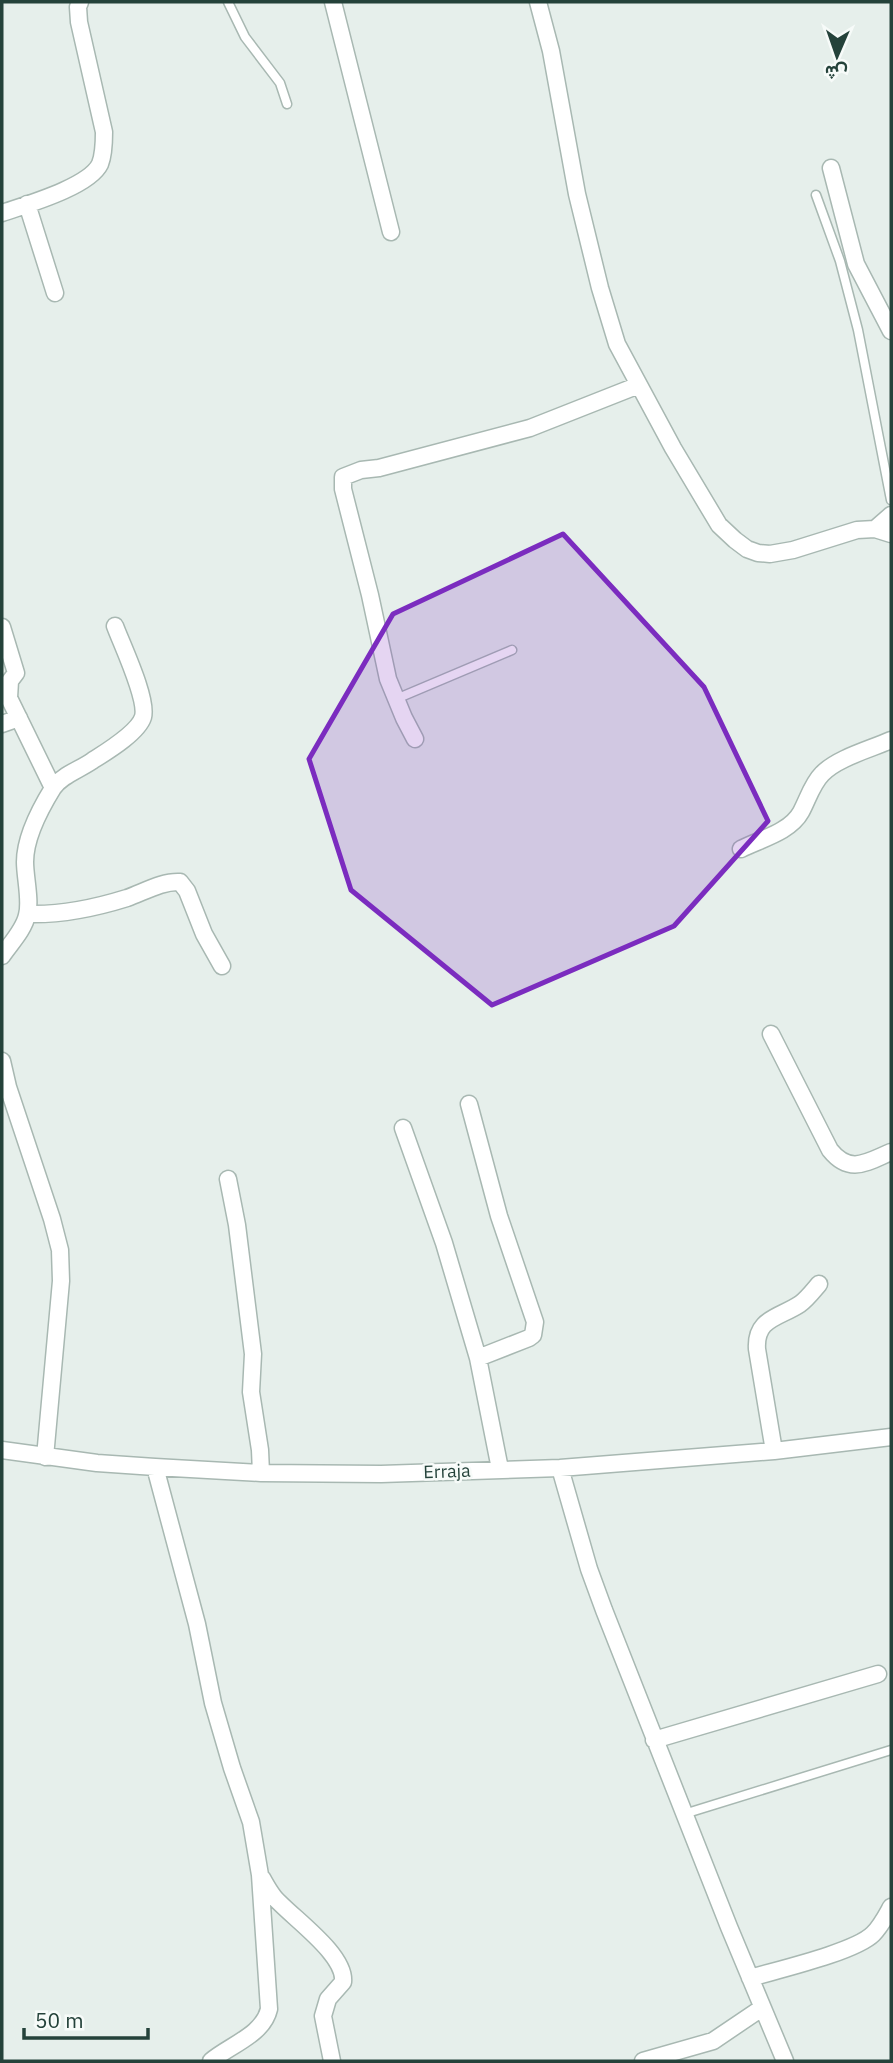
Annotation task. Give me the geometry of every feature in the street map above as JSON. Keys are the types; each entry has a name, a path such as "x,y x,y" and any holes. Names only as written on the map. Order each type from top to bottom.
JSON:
{"street":[{"path":"2,213 67,189 95,172 100,163 104,132 79,22 80,2"},
{"path":"333,2 391,232"},
{"path":"538,2 551,51 577,194 617,344 673,448 719,525 747,549 770,554 793,550 845,533 875,528 891,515"},
{"path":"831,168 856,264 891,331"},
{"path":"27,204 55,293"},
{"path":"415,739 388,679 343,489 343,477 360,470 379,468 530,428 639,386"},
{"path":"875,528 891,534"},
{"path":"2,956 28,914 25,860 27,846 53,788 61,779 127,736 142,720 144,711 140,690 114,626"},
{"path":"2,627 16,673 10,681 9,698 53,788"},
{"path":"2,724 19,718"},
{"path":"741,849 796,820 811,789 823,772 891,740"},
{"path":"28,914 46,915 88,908 167,883 180,882 187,891 204,934 222,966"},
{"path":"771,1034 837,1159 856,1166 891,1152"},
{"path":"2,1061 60,1250 61,1281 45,1457"},
{"path":"469,1104 496,1204 536,1322 533,1335 529,1338 478,1358"},
{"path":"403,1128 444,1244 478,1358 499,1469"},
{"path":"228,1179 237,1225 253,1354 251,1392 261,1473"},
{"path":"774,1451 756,1336 760,1328 800,1304 819,1284"},
{"name":"Erraja","path":"2,1450 45,1457 155,1467 261,1473 381,1474 560,1468 774,1451 891,1437"},
{"path":"155,1467 197,1625 213,1703 251,1822 260,1875 269,2009 267,2017 257,2029 211,2061"},
{"path":"560,1468 589,1569 654,1740 785,2061"},
{"path":"654,1740 878,1674"},
{"path":"260,1875 273,1896 326,1947 342,1972 343,1982 328,1999 323,2016 323,2027 332,2061"},
{"path":"750,1978 843,1950 860,1942 874,1933 891,1907"},
{"path":"643,2061 713,2041 762,2008"}],"lane":[{"path":"228,2 245,37 280,83 287,104"},
{"path":"816,195 840,261 858,330 891,500"},
{"path":"395,699 513,650"},
{"path":"684,1814 891,1750"}],"highlighted area":[{"path":"563,534 704,687 768,821 674,926 492,1005 351,890 309,759 393,614"}]}
